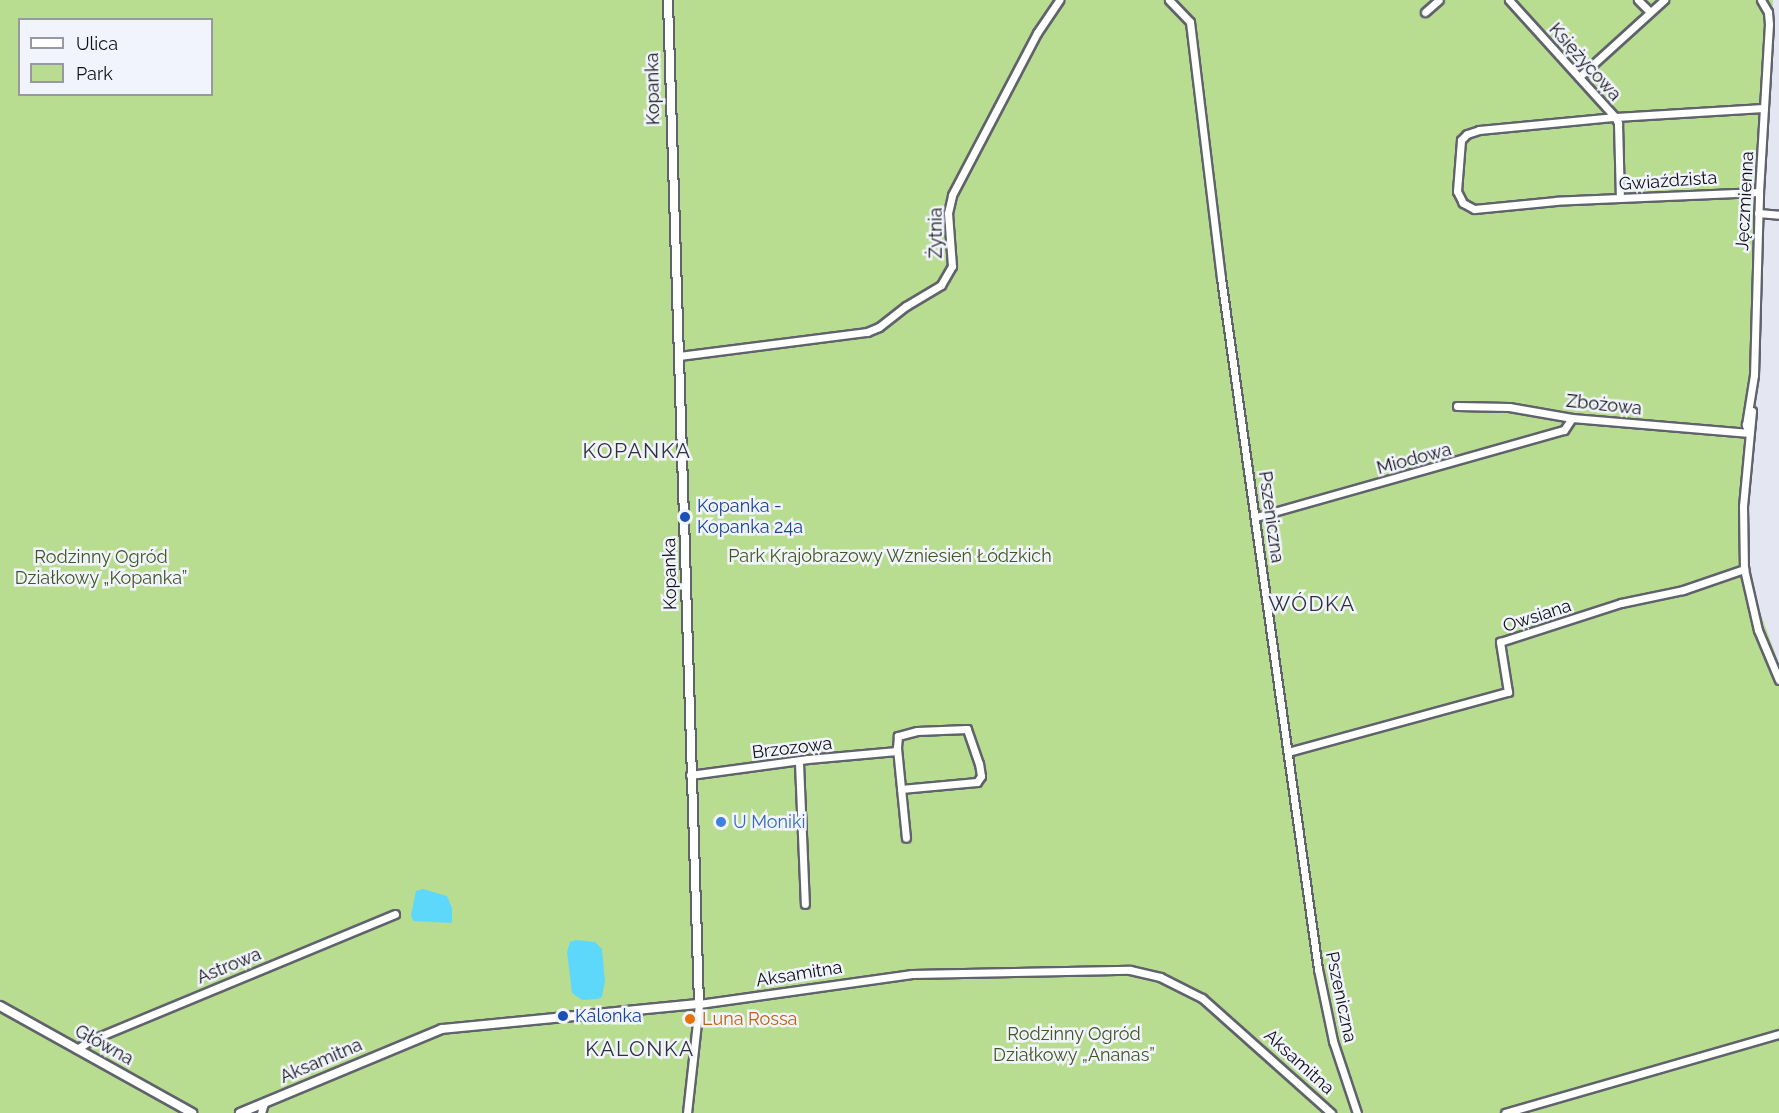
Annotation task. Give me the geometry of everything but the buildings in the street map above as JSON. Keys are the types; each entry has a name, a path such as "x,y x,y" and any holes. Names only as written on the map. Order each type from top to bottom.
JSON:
{"street":[{"name":"Kopanka","path":"668,0 684,479 690,775 699,1004"},
{"name":"Żytnia","path":"679,356 867,332 879,327 906,306 940,285 952,266 948,213 952,195 1037,33 1059,0"},
{"name":"Pszeniczna","path":"1169,0 1190,22 1221,278 1320,980 1333,1041 1357,1113"},
{"path":"1425,12 1439,0"},
{"name":"Księżycowa","path":"1509,0 1615,117"},
{"path":"1638,0 1649,11"},
{"path":"1579,77 1649,11 1664,0"},
{"name":"Jęczmienna","path":"1761,0 1768,12 1769,24 1758,213 1751,406 1746,425 1749,433 1742,540 1749,602 1779,680"},
{"path":"1620,198 1618,123 1615,117 1764,108"},
{"name":"Gwiaździsta","path":"1615,117 1479,130 1467,134 1461,140 1457,191 1463,203 1474,209 1620,198 1759,192"},
{"path":"1758,213 1779,215"},
{"name":"Zbożowa","path":"1457,406 1509,407 1572,418 1749,433"},
{"name":"Miodowa","path":"1256,517 1564,430 1572,418"},
{"name":"Owsiana","path":"1288,752 1508,692 1500,642 1621,603 1683,590 1744,569"},
{"path":"901,789 977,782 981,776 967,729 917,731 898,736 897,751 906,838"},
{"name":"Brzozowa","path":"690,775 799,763 808,759 897,751"},
{"path":"799,763 805,904"},
{"name":"Astrowa","path":"77,1049 91,1040 395,914"},
{"name":"Aksamitna","path":"240,1113 442,1029 699,1004 912,974 1144,972 1202,998 1331,1113"},
{"path":"687,1113 699,1004"},
{"name":"Główna","path":"0,1006 192,1113"},
{"path":"1504,1113 1779,1034"},
{"path":"261,1113 264,1103"}],"green space":[{"name":"Park Krajobrazowy Wzniesień Łódzkich","path":"0,0 1773,0 1766,122 1757,378 1749,462 1744,568 1779,664 1779,1113 0,1113"}],"water":[{"path":"423,889 447,896 452,908 452,923 413,921 411,915 416,891"},
{"path":"576,940 595,942 602,949 605,981 602,997 598,999 582,1000 572,993 567,952 570,942"}],"place":[{"name":"Kopanka - Kopanka 24a","path":"685,517"},
{"name":"U Moniki","path":"721,822"},
{"name":"Kalonka","path":"563,1016"},
{"name":"Luna Rossa","path":"690,1019"}],"district":[{"name":"KOPANKA","path":"637,451"},
{"name":"WÓDKA","path":"1312,604"},
{"name":"KALONKA","path":"640,1049"}],"park label":[{"name":"Rodzinny Ogród Działkowy „Kopanka”","path":"101,568"},
{"name":"Rodzinny Ogród Działkowy „Ananas”","path":"1074,1045"}]}
